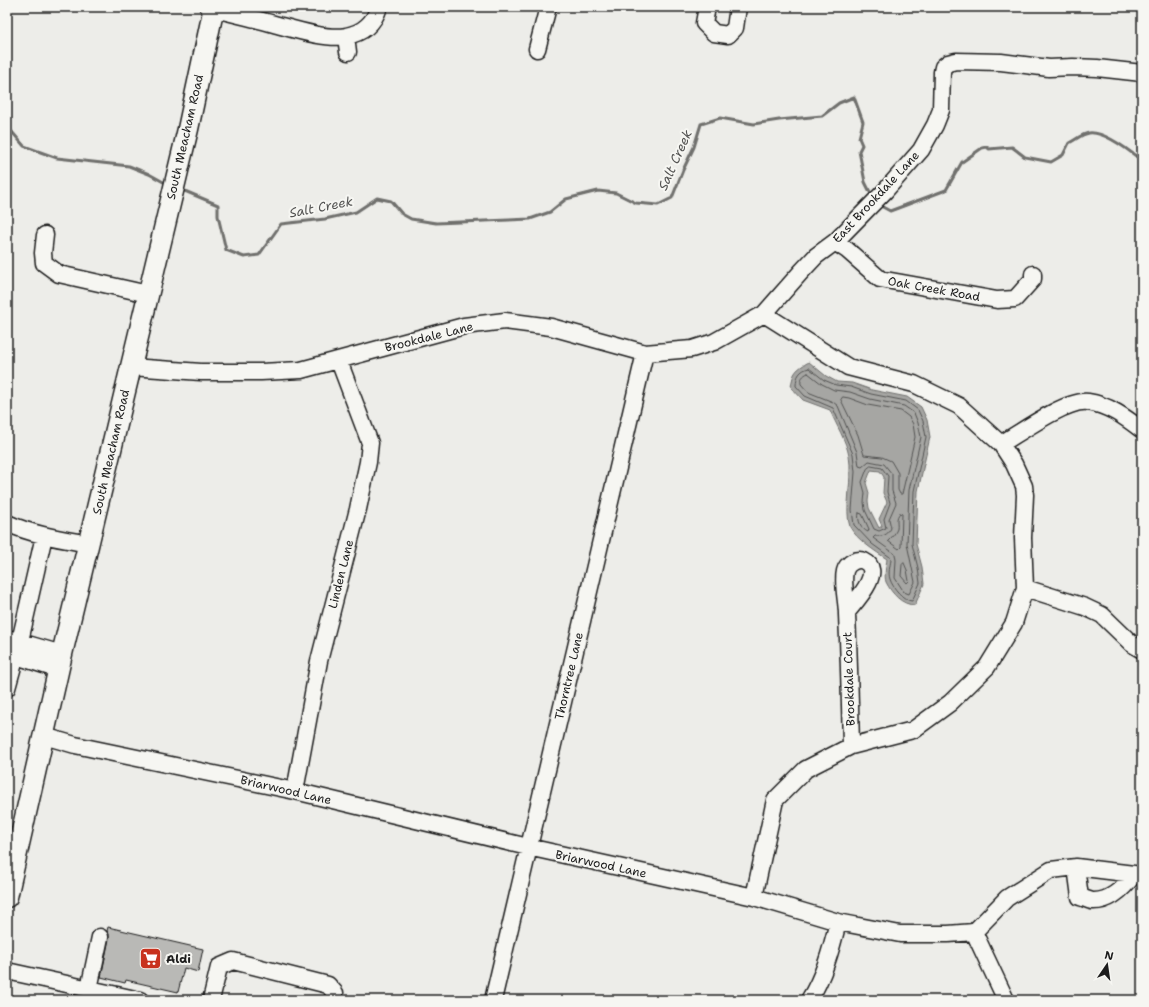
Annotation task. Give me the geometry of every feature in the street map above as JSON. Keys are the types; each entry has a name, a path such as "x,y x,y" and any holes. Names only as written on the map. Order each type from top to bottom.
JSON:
{"main road":[{"name":"South Meacham Road","path":"7,897 61,662 188,129 212,8"}],"street":[{"path":"212,8 303,31 332,36 346,36 358,32 369,25 379,7"},
{"path":"537,49 548,7"},
{"path":"707,7 704,23 714,33 728,35 735,28 738,7"},
{"path":"346,36 348,52"},
{"name":"East Brookdale Lane","path":"764,314 816,256 835,242 885,191 921,150 935,125 940,110 942,72 943,67 948,62 1001,62 1049,68 1097,68 1142,74"},
{"path":"45,235 43,253 44,264 53,271 59,274 148,294"},
{"name":"Oak Creek Road","path":"835,242 847,250 880,279 997,300 1015,299 1033,279 1033,274"},
{"path":"754,897 775,800 806,769 851,746 913,730 950,703 987,667 1014,623 1025,588 1023,538 1026,495 1024,486 1014,464 1001,444 959,406 914,384 848,368 764,314"},
{"name":"Brookdale Lane","path":"131,367 201,372 263,372 301,370 339,361 464,326 505,321 551,327 645,353 692,349 714,342 764,314"},
{"name":"Thorntree Lane","path":"493,1000 645,353"},
{"name":"Linden Lane","path":"295,791 319,661 358,509 368,462 370,443 339,361"},
{"path":"1001,444 1064,406 1087,401 1102,405 1120,414 1142,430"},
{"path":"7,523 44,536 89,544"},
{"path":"7,688 12,647 44,536"},
{"path":"1025,588 1085,607 1102,615 1132,644 1142,650"},
{"name":"Brookdale Court","path":"847,612 851,746"},
{"path":"12,647 61,662"},
{"name":"Briarwood Lane","path":"44,736 74,745 295,791 528,848 754,897 838,922 900,934 948,934 974,932"},
{"path":"1076,867 1080,897 1093,901 1108,898 1117,893 1138,875"},
{"path":"1006,1000 974,932 1007,898 1051,870 1076,867 1138,875"},
{"path":"808,1000 817,986 831,953 838,922"},
{"path":"89,989 100,937"},
{"path":"212,1000 219,967 233,961 328,985 335,993 333,1000"},
{"path":"7,971 89,989 107,996 140,1000"}],"water":[{"path":"809,362 826,376 837,382 852,383 872,390 907,397 921,407 927,420 930,437 918,491 916,544 922,567 924,584 915,605 910,605 894,595 885,580 887,559 861,541 850,527 848,512 850,464 848,450 843,438 830,410 803,400 791,387 794,374","holes":["871,470 880,471 884,477 883,493 887,502 879,519 882,526 879,528 869,508 869,493 866,483"]}],"building":[{"name":"Aldi","path":"108,927 203,949 198,972 184,968 178,992 126,980 125,983 101,977 109,939 109,934 107,931"}],"waterway":[{"name":"Salt Creek","path":"180,189 218,205 218,216 226,250 244,257 259,255 281,224 325,219 356,212 377,198 391,201 402,214 411,219 436,223 530,219 550,212 566,199 598,191 616,193 636,203 658,205 672,198 694,147 701,124 720,118 754,124 822,116 839,103 854,97 863,122 859,138 862,145 859,151 865,182 872,196"},
{"name":"Salt Creek","path":"7,126 24,146 57,158 129,166 149,174 167,184"},
{"name":"Salt Creek","path":"879,205 890,211 946,190 962,162 982,148 987,147 989,149 1012,147 1025,157 1051,162 1063,155 1069,143 1089,133 1095,133 1117,143 1142,161"}],"place":[{"name":"Aldi","path":"151,959"}]}
